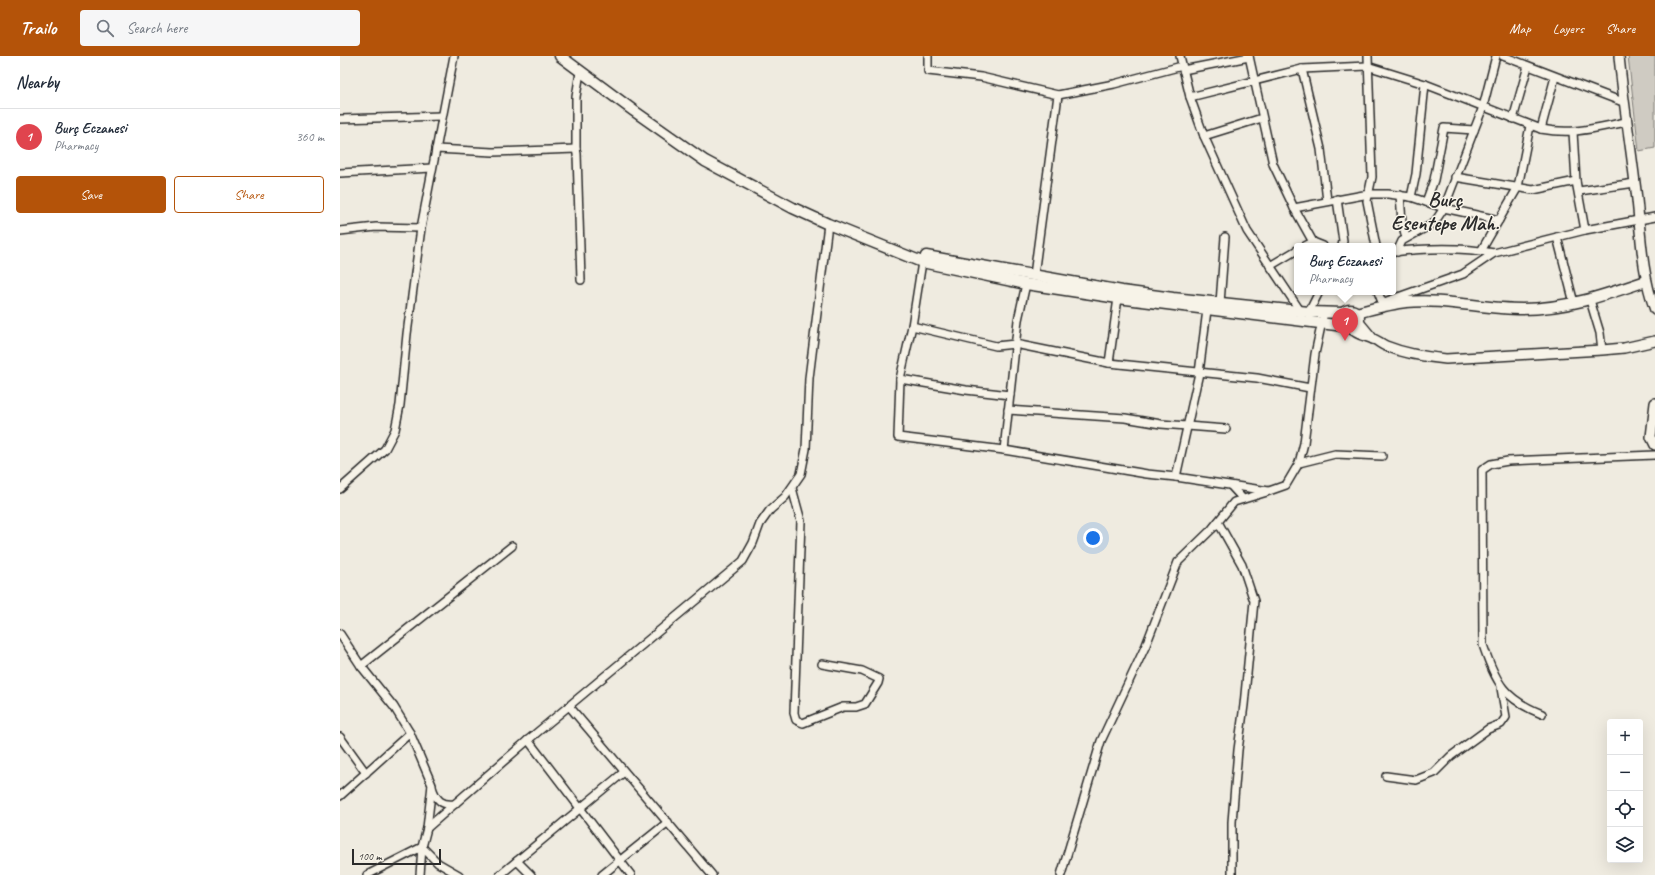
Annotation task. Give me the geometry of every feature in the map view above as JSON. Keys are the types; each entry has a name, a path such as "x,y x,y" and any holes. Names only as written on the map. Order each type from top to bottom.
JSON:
{"main road":[{"path":"560,56 580,72 705,161 793,208 828,224 922,262 1026,284 1039,279 1305,314 1322,323 1352,322 1382,305 1406,302 1432,302 1521,309 1548,307 1590,300 1650,281"},
{"path":"905,254 922,255 1039,279 1118,298 1207,310 1305,314 1324,312 1343,313 1351,311 1352,322"}],"street":[{"path":"340,489 385,449 395,430 399,411 406,334 421,228 454,56"},
{"path":"928,56 928,71 981,77 1058,95 1183,68 1249,56 1273,164 1294,208 1313,242"},
{"path":"1180,56 1190,97 1204,136 1247,231 1305,314 1317,295"},
{"path":"1368,56 1367,66 1372,177 1367,201 1375,243"},
{"path":"1396,250 1399,244 1406,238 1434,223 1444,208 1483,107 1496,56"},
{"path":"1503,56 1623,102"},
{"path":"1619,56 1623,102 1636,183 1639,220 1655,310"},
{"path":"1190,97 1302,69 1367,66 1425,84 1541,129 1556,132 1573,132 1626,122"},
{"path":"1513,119 1528,66"},
{"path":"1302,69 1321,149 1327,201"},
{"path":"580,72 576,97 576,149 581,280"},
{"path":"1541,129 1555,77"},
{"path":"1411,197 1416,174 1425,84"},
{"path":"1039,279 1058,95"},
{"path":"340,119 442,116"},
{"path":"1204,136 1262,118"},
{"path":"1481,251 1518,187 1530,126"},
{"path":"1426,202 1434,180 1444,128 1474,130"},
{"path":"1573,132 1576,181 1585,230"},
{"path":"436,149 493,152 576,149"},
{"path":"340,173 432,168"},
{"path":"1455,177 1534,190 1576,181"},
{"path":"1579,191 1636,183"},
{"path":"1294,208 1369,194 1400,195 1444,208 1499,220"},
{"path":"1400,195 1402,222 1406,238"},
{"path":"1337,199 1342,243"},
{"path":"1379,295 1382,305 1463,274 1494,253 1585,230 1655,217"},
{"path":"427,828 568,706 743,561 753,543 760,524 770,510 785,497 792,488 801,474 806,449 809,378 828,224"},
{"path":"340,231 376,227 421,228"},
{"path":"1220,303 1225,237"},
{"path":"1557,237 1574,303"},
{"path":"1396,252 1440,249 1494,253"},
{"path":"1270,266 1294,252"},
{"path":"922,262 912,326 900,379 898,438 1004,450 1147,474 1269,491"},
{"path":"1004,450 1018,320 1026,284"},
{"path":"1109,363 1118,298"},
{"path":"1590,300 1600,333 1602,350"},
{"path":"1176,477 1199,373 1207,310"},
{"path":"1061,875 1101,741 1146,645 1178,562 1218,522 1234,502 1286,485 1299,463 1304,443 1315,354 1324,312"},
{"path":"1352,322 1373,339 1399,351 1426,357 1446,359 1602,350 1624,348 1655,341"},
{"path":"912,326 996,346 1015,344 1109,363 1257,378 1310,388"},
{"path":"900,379 966,390 1010,395"},
{"path":"1655,404 1651,437 1655,445"},
{"path":"1008,410 1125,418 1161,424 1226,429"},
{"path":"1299,463 1335,454 1382,456"},
{"path":"1542,714 1520,705 1505,692 1489,662 1483,645 1482,470 1491,464 1508,461 1655,455"},
{"path":"1231,486 1243,499"},
{"path":"792,488 801,521 794,713 796,720 803,723 843,707 856,707 865,704 878,683 879,679 862,671 822,664"},
{"path":"1218,522 1242,565 1254,601 1232,822 1232,875"},
{"path":"361,666 512,546"},
{"path":"340,634 361,666 394,707 410,733 438,800 446,805 455,804"},
{"path":"1386,776 1416,780 1434,773 1451,756 1488,729 1501,724 1506,717 1500,684"},
{"path":"568,706 712,875"},
{"path":"340,796 410,733"},
{"path":"340,737 366,773"},
{"path":"528,740 631,875"},
{"path":"500,875 624,772"},
{"path":"420,875 422,847 427,828 432,785"},
{"path":"602,875 668,822"},
{"path":"367,875 422,847"},
{"path":"422,847 438,863 459,875"},
{"path":"517,860 531,875"}],"shaded area":[{"path":"1628,56 1655,56 1655,148 1639,151"}],"place":[{"name":"Burç Eczanesi","path":"1345,341"}],"district":[{"name":"Burç Esentepe Mah.","path":"1445,211"}]}
